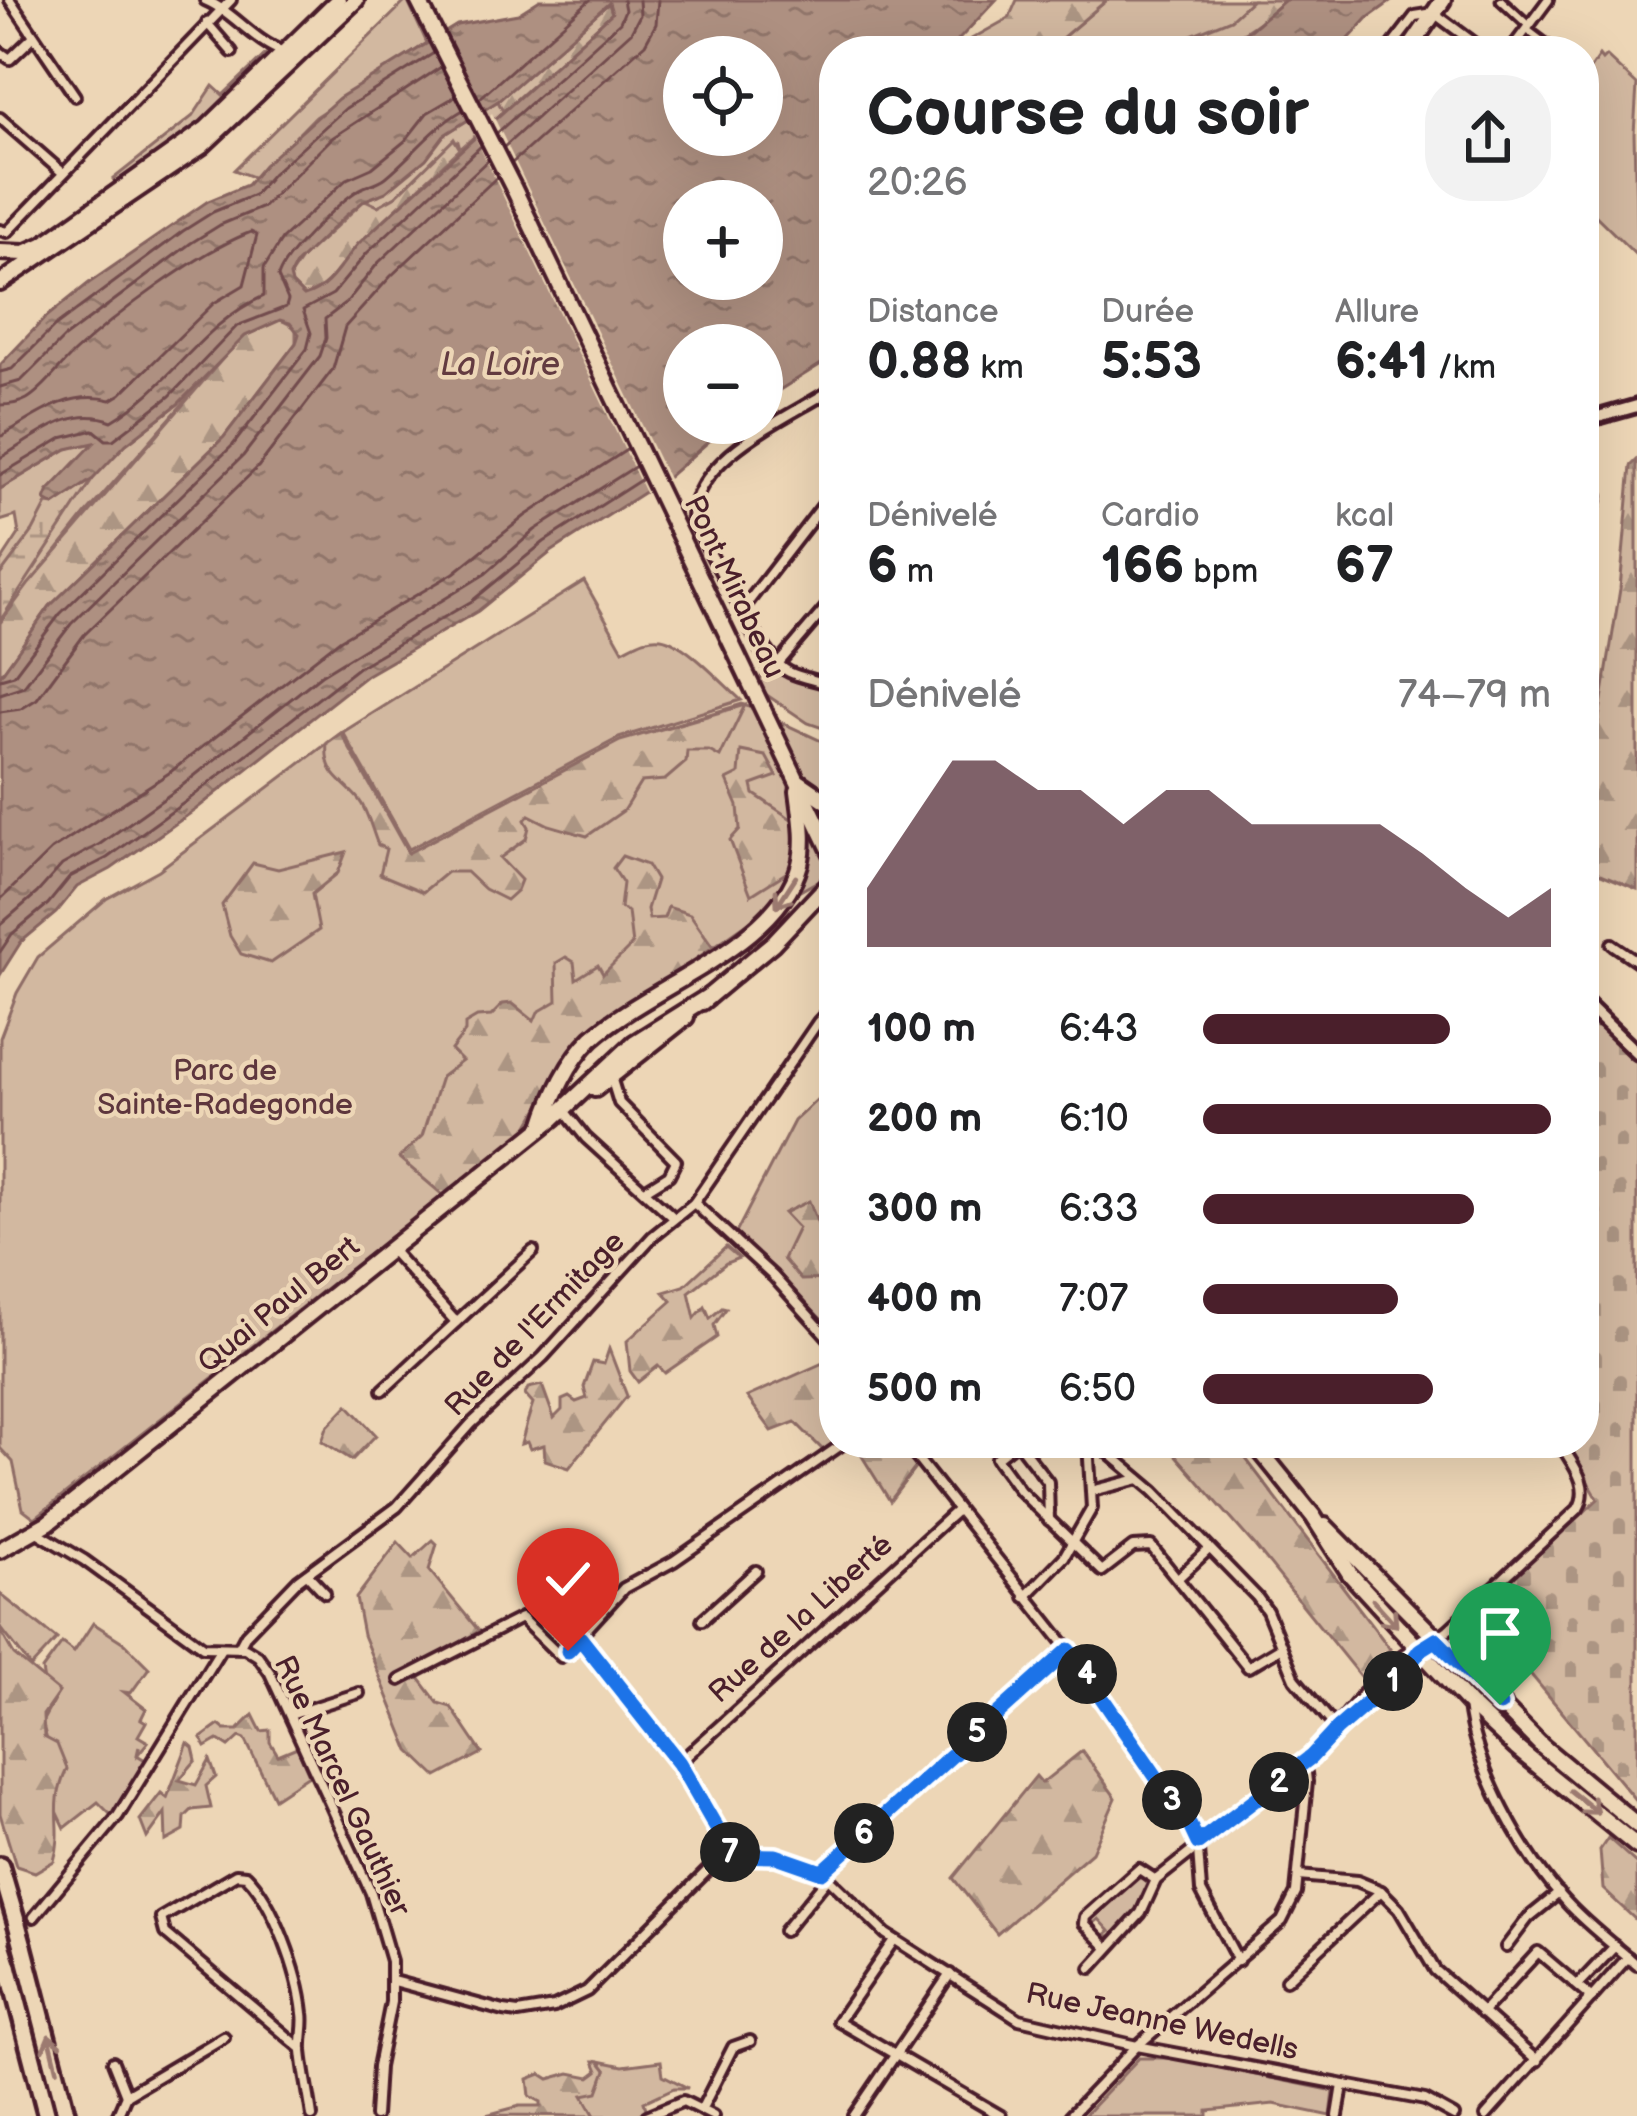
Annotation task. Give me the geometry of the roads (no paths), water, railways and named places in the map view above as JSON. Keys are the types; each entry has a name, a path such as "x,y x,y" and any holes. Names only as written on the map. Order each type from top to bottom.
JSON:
{"highway":[{"path":"0,1866 67,2116"},
{"path":"0,1942 47,2116"}],"main road":[{"path":"0,252 25,253 43,245 206,129 338,0"},
{"path":"0,282 202,146 356,0"},
{"name":"Pont Mirabeau","path":"424,5 819,827"},
{"path":"1418,36 1440,5"},
{"path":"0,262 0,282"},
{"path":"796,780 819,796"},
{"path":"554,1120 581,1051 598,1034 697,969 785,899 802,859 796,780"},
{"name":"Quai Paul Bert","path":"0,1550 37,1532 554,1120 664,1022 709,995 773,944 819,894"},
{"path":"608,1072 600,1054 602,1039 639,1006"},
{"path":"1266,1458 1313,1516 1350,1574 1468,1703 1637,1846"},
{"path":"1313,1516 1543,1747 1637,1825"}],"street":[{"path":"10,0 75,96"},
{"path":"205,0 227,4 273,48 285,52"},
{"path":"1501,0 1537,36"},
{"path":"1521,36 1548,0"},
{"path":"1,231 8,232 227,4"},
{"path":"1400,36 1415,16 1440,5 1470,36"},
{"path":"207,23 232,52"},
{"path":"0,52 10,59 34,36"},
{"path":"0,118 63,173"},
{"path":"819,397 750,436 699,490 692,518 742,610 778,664 786,671 819,679"},
{"path":"1599,417 1637,406"},
{"path":"742,610 819,510"},
{"path":"778,664 819,616"},
{"path":"1612,944 1637,961"},
{"path":"1599,1016 1637,1053"},
{"name":"Rue de l'Ermitage","path":"239,1647 246,1634 307,1574 397,1507 441,1454 543,1358 673,1217 694,1203 819,1021"},
{"path":"608,1072 619,1103 676,1161 669,1175 645,1190"},
{"path":"554,1120 586,1138 673,1217"},
{"path":"694,1203 773,1276 819,1327"},
{"path":"391,1250 456,1322"},
{"path":"383,1390 533,1251"},
{"path":"400,1679 521,1618 561,1657 624,1588 674,1561 822,1458"},
{"path":"916,1458 1069,1650 1190,1826 1198,1843 1201,1892 1238,1961"},
{"path":"996,1458 1020,1491 1102,1571 1133,1547 1151,1546 1248,1667 1280,1648"},
{"path":"1029,1458 1048,1482 1049,1520"},
{"path":"1025,1597 1072,1544 1092,1508 1093,1458"},
{"path":"1113,1458 1140,1478 1268,1611 1295,1679 1337,1729"},
{"path":"1091,1968 1141,1913 1156,1880 1320,1748 1407,1668 1420,1650 1579,1509 1585,1497 1583,1482 1569,1458"},
{"path":"1092,1491 1140,1478"},
{"name":"Rue de la Liberté","path":"679,1763 956,1511"},
{"path":"34,1917 118,1816 220,1650 202,1646 84,1560 37,1532"},
{"path":"1178,1578 1209,1549"},
{"path":"702,1620 756,1571"},
{"path":"307,1574 325,1593"},
{"path":"393,1981 503,2011 554,2007 586,1990 709,1869 732,1855 679,1763 580,1638"},
{"name":"Rue Marcel Gauthier","path":"220,1650 239,1647 264,1664 371,1893 393,1981 375,2116"},
{"path":"784,1931 825,1875 1069,1650"},
{"path":"290,1715 359,1693"},
{"path":"1468,1703 1471,1737 1542,1872 1637,1965"},
{"path":"1307,1782 1320,1748"},
{"path":"1070,2116 1137,2046 1282,1921 1296,1893 1298,1876 1307,1782 1306,1773 1297,1768"},
{"name":"Rue Jeanne Wedells","path":"732,1855 776,1856 825,1875 894,1940 1019,2019 1425,2100 1454,2116"},
{"path":"1108,1948 1084,1923 1085,1917 1139,1869 1156,1880"},
{"path":"302,2049 165,1933 161,1918 236,1874 247,1875 268,1906 295,1976 304,2015 302,2049 312,2116"},
{"path":"1298,1876 1357,1881 1381,1891 1399,1909 1436,1970 1537,2060"},
{"path":"1286,1981 1381,1891"},
{"path":"1506,1947 1528,1918 1559,1893"},
{"path":"894,1940 838,2021 1001,2116"},
{"path":"1578,1985 1615,1946"},
{"path":"1482,2012 1538,1952 1592,1998"},
{"path":"1486,2116 1628,1957"},
{"path":"854,2116 950,1974"},
{"path":"1155,2030 1162,2051"},
{"path":"117,2116 126,2095 224,2037"},
{"path":"701,2110 734,2047 750,2041"},
{"path":"112,2062 126,2095"},
{"path":"1338,2116 1343,2085"},
{"path":"646,2116 676,2102 712,2116"}],"water":[{"name":"La Loire","path":"540,0 996,0 962,36 819,36 819,365 783,388 783,324 663,324 663,444 706,444 668,477 551,552 478,611 367,675 195,810 77,887 56,913 21,942 0,975 0,676 50,606 224,437 299,334 280,320 245,336 178,404 126,444 93,479 54,505 45,500 49,490 94,443 67,449 0,489 0,365 45,318 89,283 208,201 247,185 339,98 457,25 518,14","holes":["609,3 612,13 358,244 328,282 304,296 292,284 296,264 345,216 365,200 386,192 426,159 444,135 498,101"]},
{"path":"1285,0 1393,0 1352,36 1237,36"}],"tunnel":[{"path":"7,1955 34,1917"}],"park label":[{"name":"Parc de Sainte-Radegonde","path":"225,1088"}]}
